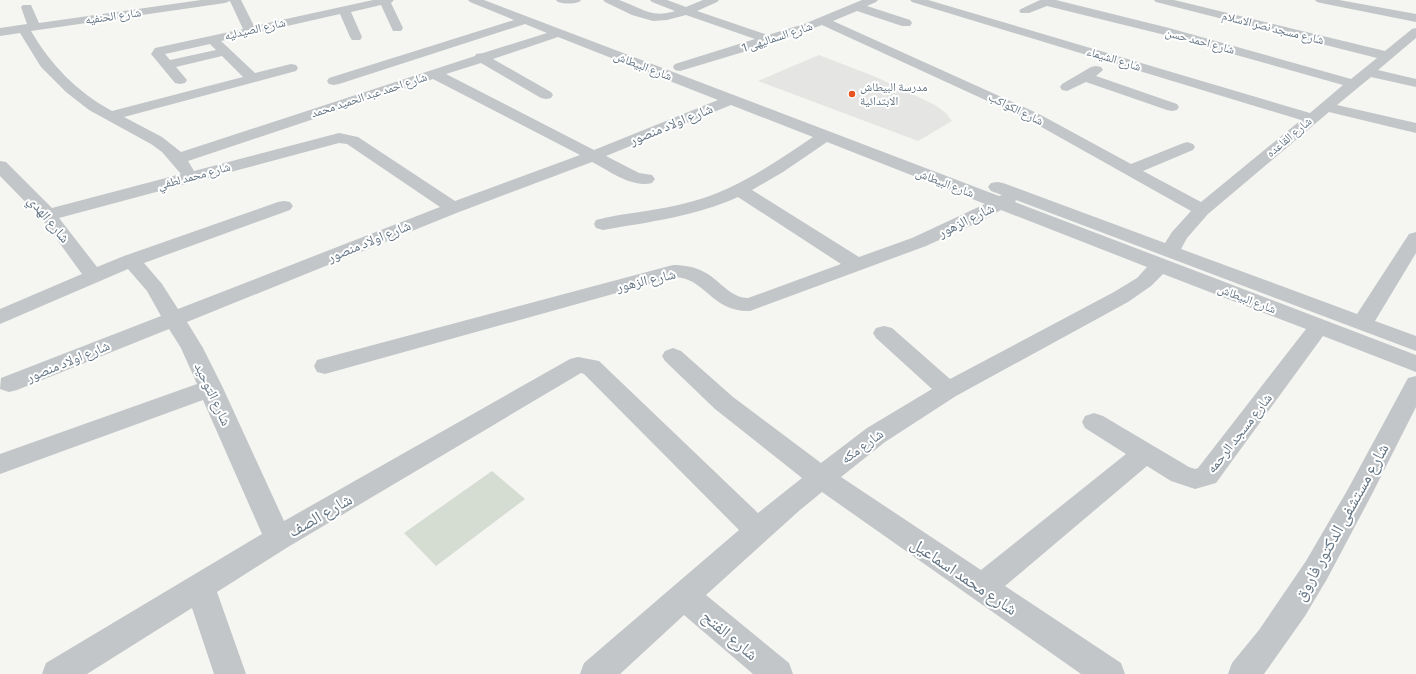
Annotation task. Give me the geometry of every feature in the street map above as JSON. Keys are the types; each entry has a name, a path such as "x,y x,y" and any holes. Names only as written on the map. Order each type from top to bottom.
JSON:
{"street":[{"name":"شارع الحنفيه","path":"0,32 182,3 225,0"},
{"path":"235,0 250,31"},
{"path":"387,0 397,28"},
{"name":"شارع الصيدليه","path":"180,80 158,54 160,51 344,10 364,2 387,0"},
{"name":"شارع البيطاش","path":"474,0 825,136 1008,199"},
{"name":"شارع البيطاش","path":"502,0 680,67 1008,199 1165,259 1362,324 1416,344"},
{"path":"562,0 575,0"},
{"path":"609,0 655,17 664,17 713,0"},
{"path":"656,0 769,40"},
{"name":"شارع السماليهى 1","path":"680,67 769,40 824,21 872,0"},
{"name":"شارع الشيماء","path":"916,0 1312,118"},
{"name":"شارع مسجد نصر الاسلام","path":"1160,0 1387,56"},
{"path":"1322,0 1416,18"},
{"path":"1025,11 1048,1"},
{"name":"شارع احمد حسن","path":"1048,1 1165,31 1354,84"},
{"path":"27,7 28,28 49,68 64,84 110,116 163,144 179,158 190,177"},
{"path":"858,7 906,23"},
{"path":"344,10 356,37"},
{"path":"334,81 526,20"},
{"name":"شارع الكواكب","path":"824,21 1022,111 1202,210"},
{"path":"1282,30 1293,22"},
{"name":"شارع احمد عبد الحميد محمد","path":"179,158 481,57 564,35 586,31"},
{"name":"شارع القاعده","path":"1165,259 1179,236 1202,210 1387,56 1413,37"},
{"path":"212,39 252,78"},
{"path":"168,65 225,52"},
{"path":"481,57 546,95"},
{"path":"1067,87 1115,60"},
{"path":"110,116 291,68"},
{"path":"1368,72 1416,83"},
{"path":"433,73 634,177 646,179"},
{"path":"1085,77 1172,107"},
{"name":"شارع اولاد منصور","path":"9,384 453,208 593,156 730,100"},
{"path":"1326,107 1416,128"},
{"path":"603,224 700,206 739,190 825,136"},
{"name":"شارع محمد لطفي","path":"48,215 339,138 352,140 453,208"},
{"path":"1130,170 1187,147"},
{"name":"شارع الهدي","path":"0,166 48,215 93,276"},
{"path":"739,190 857,265"},
{"name":"شارع الزهور","path":"325,366 668,272 682,271 691,273 699,277 732,302 745,305 857,265 948,230 1008,199"},
{"path":"0,317 132,260 284,206"},
{"path":"1362,324 1416,238"},
{"name":"شارع البيطاش","path":"1165,259 1319,327 1416,364"},
{"name":"شارع مكه","path":"596,674 820,477 876,435 948,390 1121,297 1144,282 1165,259"},
{"name":"شارع التوحيد","path":"132,260 154,288 192,348 278,539"},
{"name":"شارع مسجد الرحمه","path":"1094,422 1188,477 1195,478 1207,476 1319,327"},
{"path":"884,333 948,390"},
{"name":"شارع محمد اسماعيل","path":"673,356 724,403 820,477 1109,674"},
{"name":"شارع الصف","path":"58,674 278,539 574,366 591,367 758,531"},
{"name":"شارع مستشفى الدكتور فاروق","path":"1244,674 1288,614 1326,555 1416,384"},
{"path":"0,464 211,388"},
{"path":"981,588 1145,453"},
{"path":"200,587 230,674"},
{"name":"شارع الفتح","path":"684,596 777,674"}],"shaded area":[{"name":"مدرسة البيطاش الابتدائية","path":"819,55 876,77 935,105 946,113 952,121 918,141 758,81"},
{"path":"492,471 525,499 436,566 404,533"}],"place":[{"name":"مدرسة البيطاش الابتدائية","path":"852,94"}]}
